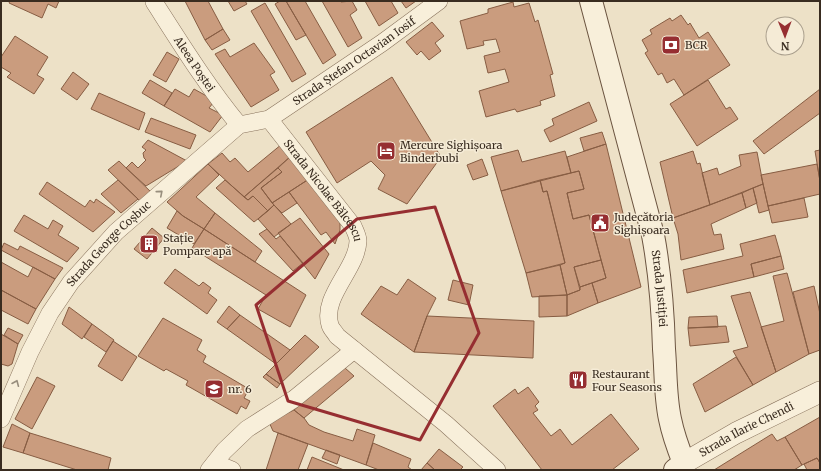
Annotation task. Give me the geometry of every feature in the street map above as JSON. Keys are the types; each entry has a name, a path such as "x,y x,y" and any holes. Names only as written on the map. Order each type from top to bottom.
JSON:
{"main road":[{"name":"Strada Justiției","path":"591,1 654,241 662,294 669,418 680,466"}],"street":[{"name":"Strada Ștefan Octavian Iosif","path":"269,119 439,1"},
{"name":"Aleea Poștei","path":"154,2 200,74 221,103 239,124"},
{"path":"239,124 269,119"},
{"name":"Strada Nicolae Bălcescu","path":"269,119 353,226 358,239 356,253 331,302 329,314 330,326 337,336 446,424 498,470"},
{"name":"Strada George Coșbuc","path":"1,419 30,352 50,313 71,282 89,260 116,232 239,124"},
{"path":"232,470 212,466 224,451 247,429 294,399 354,350"},
{"name":"Strada Ilarie Chendi","path":"680,466 736,433 820,392"}],"highlighted area":[{"path":"435,207 479,333 420,440 288,401 256,305 357,219"}],"building":[{"path":"10,1 59,1 56,8 48,4 42,18 9,3"},
{"path":"185,1 208,1 223,29 205,40"},
{"path":"228,1 245,1 247,4 234,11"},
{"path":"280,1 286,1 306,35 296,40 275,4"},
{"path":"286,1 305,1 336,55 323,64"},
{"path":"322,1 352,1 357,10 350,15 362,38 348,47"},
{"path":"365,1 391,1 398,13 379,26"},
{"path":"401,1 416,1 406,8"},
{"path":"513,2 514,7 529,3 535,22 538,20 553,74 550,75 555,96 540,101 541,105 517,112 515,109 486,117 479,91 509,82 505,69 488,73 484,56 500,52 496,39 483,41 484,45 467,49 460,21 488,13 488,9"},
{"path":"265,3 306,74 292,82 251,11"},
{"path":"681,15 688,25 690,23 699,38 708,32 730,65 684,95 674,79 667,83 662,73 658,75 645,53 648,51 642,40 652,34 650,30 670,18 672,21"},
{"path":"432,22 444,36 435,43 441,51 429,60 421,51 417,55 406,42"},
{"path":"223,29 230,40 212,50 205,40"},
{"path":"15,36 48,57 37,75 44,79 34,94 7,77 11,73 1,67 1,57"},
{"path":"254,43 275,72 270,75 279,90 251,107 215,54 225,49 230,57"},
{"path":"167,52 179,59 166,82 153,75"},
{"path":"73,72 89,84 77,100 61,89"},
{"path":"392,77 441,157 407,204 378,189 385,175 371,161 337,183 306,132"},
{"path":"150,80 172,93 164,106 142,93"},
{"path":"708,80 726,109 730,107 738,119 697,146 670,104"},
{"path":"175,89 189,97 194,89 212,99 213,103 209,108 223,115 210,132 164,106"},
{"path":"820,89 820,113 764,154 753,141"},
{"path":"99,93 145,113 139,130 91,109"},
{"path":"589,102 597,121 550,142 544,130 554,125 552,119"},
{"path":"151,118 196,135 190,149 145,132"},
{"path":"602,132 606,144 584,151 580,138"},
{"path":"148,140 187,161 146,186 126,168 132,162 138,168 146,160 143,153 146,150 142,147"},
{"path":"282,144 291,156 244,197 208,164 222,153 230,162 235,158 248,172"},
{"path":"606,144 641,287 598,303 592,283 606,278 589,215 573,219 567,193 584,189 579,171 571,173 567,157"},
{"path":"518,150 522,162 565,151 571,173 501,191 491,157"},
{"path":"820,150 820,181 815,151"},
{"path":"693,151 697,164 700,163 710,205 673,218 660,162"},
{"path":"757,152 763,184 710,205 702,173 717,168 719,175 741,166 739,155"},
{"path":"291,156 309,179 272,203 261,188 282,172 278,168"},
{"path":"482,159 488,175 473,180 467,165"},
{"path":"119,161 152,193 141,202 108,170"},
{"path":"208,164 219,175 196,197 215,213 204,229 183,216 167,202"},
{"path":"817,164 820,181 820,194 768,206 761,175"},
{"path":"278,168 282,172 261,188 274,205 268,211 253,196 248,200 244,197"},
{"path":"579,171 584,189 567,193 573,219 589,215 601,260 574,267 580,290 567,295 560,265 565,263 547,191 543,192 540,180"},
{"path":"309,179 340,223 340,230 335,244 326,232 321,235 289,192"},
{"path":"118,180 138,199 121,213 101,194"},
{"path":"225,180 248,200 253,196 268,211 254,222 216,188"},
{"path":"540,180 543,192 547,191 565,263 526,273 501,191"},
{"path":"47,182 85,207 90,200 94,203 96,199 115,212 93,232 39,194"},
{"path":"763,184 769,210 759,213 753,188"},
{"path":"753,188 757,203 746,208 742,193"},
{"path":"289,192 297,203 282,213 272,203"},
{"path":"742,193 746,208 711,224 714,235 721,234 724,249 681,260 678,234 673,218"},
{"path":"804,198 808,217 772,223 768,206"},
{"path":"274,205 291,224 274,237 258,219"},
{"path":"177,211 204,229 194,244 167,228"},
{"path":"215,213 262,251 255,262 204,229"},
{"path":"24,215 48,229 53,220 63,226 58,235 79,248 67,262 14,231"},
{"path":"300,218 329,254 315,279 278,233"},
{"name":"Stație Pompare apă","path":"152,228 164,238 147,259 134,249"},
{"path":"204,229 306,295 290,327 258,309 266,295 192,248"},
{"path":"267,229 276,239 280,236 303,263 293,271 259,234"},
{"path":"775,235 781,256 751,264 754,277 687,293 683,270 743,256 740,244"},
{"path":"4,243 18,250 20,246 63,268 55,279 1,250"},
{"path":"781,256 784,269 754,277 751,264"},
{"path":"601,260 606,278 580,287 574,267"},
{"path":"1,262 28,277 33,267 55,279 36,309 1,290"},
{"path":"560,265 567,295 532,297 526,273"},
{"path":"175,269 199,286 203,282 211,288 208,293 217,300 207,314 164,283"},
{"path":"787,273 809,354 776,372 761,327 784,321 773,276"},
{"path":"408,279 436,298 427,316 414,352 361,314 381,286 397,295"},
{"path":"453,280 473,285 469,305 448,300"},
{"path":"592,283 598,303 567,316 567,295 580,290 580,287"},
{"path":"814,286 820,314 820,350 809,354 793,292"},
{"path":"1,290 36,309 28,324 1,310"},
{"path":"750,292 776,372 753,385 733,351 748,347 731,296"},
{"path":"567,295 567,316 539,317 539,296"},
{"path":"229,306 240,315 227,329 217,322"},
{"path":"69,307 92,324 82,339 62,324"},
{"path":"240,315 290,350 276,364 227,329"},
{"path":"427,316 534,321 533,358 414,352"},
{"path":"717,316 718,327 688,328 689,317"},
{"path":"163,318 202,340 197,350 206,356 203,362 249,389 244,398 250,401 246,409 241,406 237,414 186,385 188,381 166,369 164,371 138,356"},
{"path":"92,324 114,340 106,352 84,337"},
{"path":"726,326 729,342 690,346 688,328"},
{"path":"8,328 23,335 18,344 4,335"},
{"path":"1,334 18,344 12,364 8,366 1,364"},
{"path":"305,335 319,347 280,384 266,374"},
{"path":"113,341 137,357 122,381 98,366"},
{"path":"736,357 753,385 705,412 693,384"},
{"path":"345,368 354,376 304,418 294,410"},
{"path":"266,374 280,384 277,388 263,377"},
{"path":"37,377 55,386 32,429 15,419"},
{"path":"528,387 539,402 535,406 538,410 533,413 551,436 560,429 572,445 611,414 639,449 612,470 542,470 493,406 515,389 518,394"},
{"path":"294,410 304,418 309,425 324,432 353,441 357,429 375,435 366,465 273,431 269,422"},
{"path":"820,417 820,463 817,458 802,465 785,437"},
{"path":"12,424 30,433 23,453 3,447"},
{"path":"30,433 111,458 108,470 77,470 23,453"},
{"path":"278,433 308,444 298,470 266,470"},
{"path":"772,434 777,441 785,437 802,465 794,470 714,470"},
{"path":"373,443 411,459 408,467 412,470 379,470 366,465"},
{"path":"439,449 463,467 460,470 435,470 427,463"},
{"path":"326,450 340,455 337,464 322,458"},
{"path":"312,457 344,470 307,470"},
{"path":"817,458 820,463 820,470 807,470 804,464"},
{"path":"427,463 435,470 421,470"}],"place":[{"name":"BCR","path":"671,45"},
{"name":"Mercure Sighișoara Binderbubi","path":"386,151"},
{"name":"Judecătoria Sighișoara","path":"600,223"},
{"name":"Stație Pompare apă","path":"149,244"},
{"name":"Restaurant Four Seasons","path":"578,380"},
{"name":"nr. 6","path":"214,389"}]}
